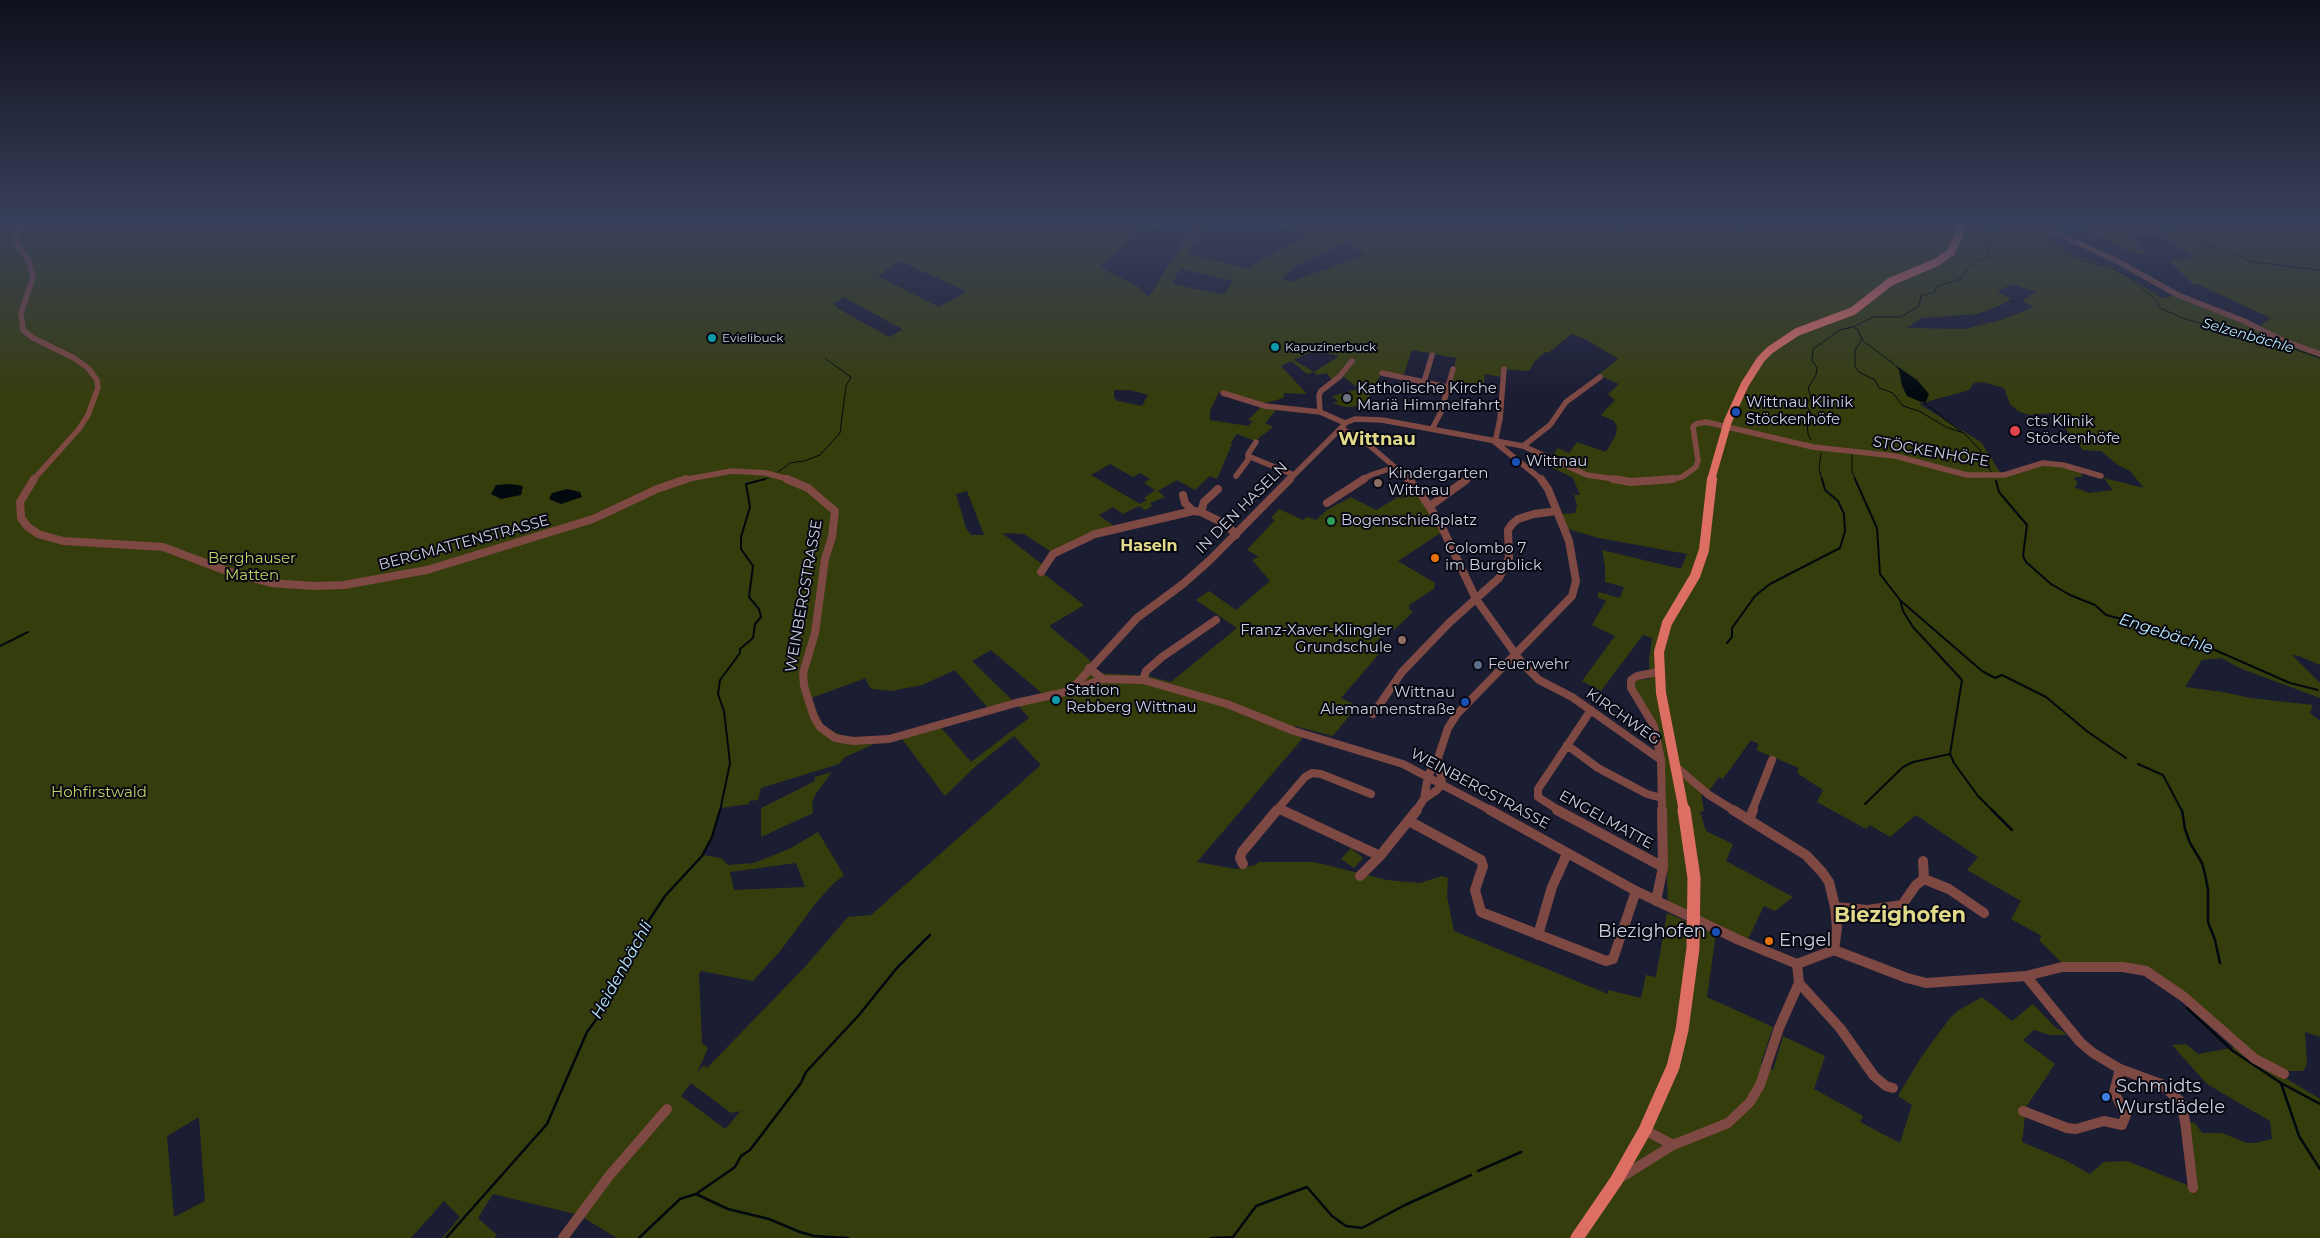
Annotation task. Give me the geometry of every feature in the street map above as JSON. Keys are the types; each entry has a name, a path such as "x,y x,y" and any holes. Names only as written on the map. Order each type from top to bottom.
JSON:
{"main road":[{"path":"1578,1238 1616,1181 1645,1130 1672,1068 1682,1030 1693,948 1694,878 1687,826 1658,672 1662,636 1667,623 1695,576 1704,550 1712,475 1725,427 1744,384 1761,359 1770,350 1797,332 1852,311 1891,282"}],"street":[{"name":"BERGMATTENSTRASSE","path":"32,282 21,314 23,330 33,338 74,358 88,368 97,380 98,388 88,415 35,478 20,502 21,518 38,534 50,538 75,542 163,547 204,560 227,571 271,582 314,586 344,585 396,578 536,538 593,519 678,481 723,471 747,471"},
{"path":"2154,282 2178,295 2244,320 2284,341 2320,354"},
{"path":"1424,382 1432,355"},
{"path":"1320,412 1319,395 1321,391 1339,377 1352,361"},
{"path":"1432,429 1441,412 1453,369"},
{"path":"1495,442 1500,419 1504,369"},
{"path":"1382,373 1447,387"},
{"path":"1343,426 1355,419 1369,419 1523,446 1550,425 1566,402 1600,376"},
{"name":"KIRCHWEG","path":"1223,393 1265,406 1320,412 1370,446 1405,475 1430,506 1476,599 1516,654 1539,680 1556,688 1591,710 1661,760"},
{"name":"STÖCKENHÖFE","path":"1523,446 1550,460 1587,475 1621,481 1656,482 1682,477 1696,467 1698,456 1693,432 1696,424 1706,422 1813,447 1895,456 1967,474 2004,475 2043,463 2063,465 2101,476"},
{"name":"IN DEN HASELN","path":"1070,691 1089,668 1137,618 1183,584 1236,534 1343,426"},
{"path":"1236,476 1248,460 1248,456 1256,442"},
{"path":"1424,799 1428,776 1438,758 1448,728 1457,714 1572,596 1576,582 1574,560 1569,540 1541,480 1495,442"},
{"path":"1509,455 1510,449 1515,446"},
{"path":"1248,456 1294,475"},
{"path":"1328,503 1371,476 1395,467"},
{"name":"WEINBERGSTRASSE","path":"747,471 766,473 796,482 817,495 835,511 832,537 825,559 815,633 803,673 804,686 810,708 820,727 827,733 844,741 889,739 1016,703 1070,691 1103,679 1143,680 1227,704 1294,731 1369,752 1403,764 1442,783 1636,892 1717,930 1797,964"},
{"path":"1430,506 1466,480"},
{"path":"1041,572 1053,554 1096,534 1197,511 1218,489"},
{"path":"1183,495 1185,503 1197,511 1227,525 1236,534"},
{"path":"1373,714 1402,672 1438,633 1504,571 1509,558 1508,530 1512,524 1518,519 1534,514 1556,511"},
{"path":"1143,680 1146,671 1216,620"},
{"path":"1089,668 1103,679"},
{"path":"1656,901 1663,867 1661,760 1654,726 1631,688 1631,680 1637,676 1658,672"},
{"name":"ENGELMATTE","path":"1591,710 1538,789 1537,794 1540,799 1663,867"},
{"path":"1567,745 1598,768 1647,794 1662,798"},
{"path":"1360,876 1380,856 1409,821 1424,799 1437,790 1442,783 1438,758"},
{"path":"1749,820 1772,760"},
{"path":"1675,766 1709,795 1796,848 1813,862 1829,882 1835,907 1837,928 1834,950"},
{"path":"1243,864 1240,858 1242,852 1305,777 1312,774 1321,774 1371,794"},
{"path":"1280,809 1380,856"},
{"path":"1409,821 1481,860 1483,866 1475,890 1478,907 1481,912 1610,962 1613,959 1636,892"},
{"path":"1538,935 1552,887 1567,854"},
{"path":"1923,862 1924,879"},
{"path":"1835,907 1868,910 1902,905 1916,885 1924,879"},
{"path":"1924,879 1949,889 1984,913"},
{"path":"1616,1181 1673,1145 1728,1123 1750,1102 1760,1085 1778,1032 1799,983 1797,964 1834,950 1907,978 1926,983 1949,983 2026,976 2062,967 2123,967 2146,971 2184,997 2255,1059 2284,1074"},
{"path":"2026,976 2080,1042 2093,1053 2120,1069 2161,1084 2180,1101 2185,1121 2186,1143 2193,1188"},
{"path":"1799,983 1840,1028 1874,1076 1886,1086 1893,1088"},
{"path":"2024,1111 2067,1128 2076,1129 2104,1121 2122,1125 2126,1115 2114,1092 2120,1069"},
{"path":"563,1238 599,1188 667,1109"},
{"path":"1645,1130 1673,1145"}],"green space":[{"path":"0,282 889,282 939,307 966,292 946,282 1129,282 1137,286 1149,297 1159,282 1173,282 1172,284 1224,295 1232,282 2136,282 2162,298 2178,295 2258,327 2271,318 2191,282 2320,282 2320,665 2292,655 2320,683 2320,698 2242,669 2221,658 2202,660 2185,687 2250,698 2313,705 2310,713 2320,721 2320,1037 2305,1032 2307,1064 2303,1071 2284,1071 2282,1076 2320,1099 2320,1238 617,1238 579,1215 493,1194 478,1218 497,1235 494,1238 442,1238 460,1217 444,1201 411,1238 0,1238","holes":["2013,284 2036,292 2022,301 2034,307 2001,320 1964,329 1907,328 1921,318 1977,314 2011,299 1997,291","844,297 902,330 889,337 833,304","1572,334 1587,340 1618,359 1598,375 1619,384 1608,394 1615,400 1601,415 1614,421 1617,427 1616,435 1606,452 1577,442 1569,453 1558,448 1552,456 1549,455 1552,459 1545,464 1573,478 1580,495 1574,495 1577,505 1575,513 1560,514 1568,529 1599,538 1687,554 1681,569 1602,550 1605,582 1624,587 1620,598 1599,592 1597,597 1606,601 1592,625 1615,636 1582,681 1601,691 1643,635 1652,638 1649,660 1650,679 1637,680 1634,683 1634,687 1655,721 1662,746 1668,904 1748,939 1764,906 1775,911 1793,897 1726,861 1733,844 1706,831 1700,812 1704,811 1701,792 1708,792 1719,777 1723,779 1751,740 1759,744 1756,750 1799,768 1797,773 1823,790 1817,802 1866,829 1870,825 1890,837 1916,815 1978,857 1967,870 2021,901 2011,919 2042,936 2039,940 2062,963 2146,968 2158,973 2242,1046 2198,1054 2186,1044 2172,1045 2207,1084 2270,1121 2272,1139 2247,1143 2222,1133 2202,1133 2195,1123 2188,1122 2197,1189 2127,1161 2104,1162 2090,1174 2065,1160 2022,1142 2026,1107 2055,1064 2023,1040 2034,1030 2050,1035 2066,1035 2056,1028 2033,1004 2012,1021 1982,997 1959,1010 1950,1018 1922,1056 1900,1092 1898,1096 1912,1105 1900,1143 1860,1122 1863,1116 1814,1089 1825,1056 1783,1036 1773,1070 1761,1063 1773,1027 1707,997 1716,934 1667,913 1656,977 1646,975 1641,998 1608,990 1608,994 1454,931 1447,896 1448,878 1442,876 1420,883 1387,880 1314,862 1258,862 1256,865 1236,869 1197,862 1302,739 1300,735 1291,732 1295,726 1333,736 1357,706 1341,698 1385,647 1376,642 1390,628 1394,630 1413,612 1409,609 1409,605 1434,589 1435,583 1398,561 1442,532 1419,494 1399,499 1408,494 1407,492 1376,510 1351,497 1327,510 1316,520 1307,517 1303,520 1279,509 1271,518 1275,520 1247,550 1259,557 1252,560 1270,581 1236,610 1209,591 1196,600 1237,628 1171,682 1148,676 1098,673 1089,665 1091,661 1049,626 1084,605 1040,571 1043,565 1002,533 1024,534 1053,553 1115,527 1099,515 1113,507 1123,514 1139,506 1145,510 1152,506 1150,503 1165,497 1158,491 1177,480 1195,490 1210,476 1217,479 1232,444 1230,444 1237,434 1255,441 1273,427 1265,423 1276,410 1261,407 1248,420 1253,421 1248,426 1210,420 1210,411 1219,392 1262,404 1280,399 1284,397 1284,393 1307,394 1281,366 1291,361 1307,374 1314,372 1317,375 1327,373 1331,379 1344,377 1359,389 1332,396 1338,401 1333,403 1345,407 1368,406 1370,393 1382,373 1403,377 1412,350 1456,358 1452,381 1484,385 1485,374 1501,377 1501,369 1529,371 1535,361 1545,352 1548,353","1308,353 1326,353 1339,356 1314,372 1294,360","1983,382 2004,388 2010,404 2018,411 2029,415 2053,413 2083,450 2101,451 2118,465 2130,471 2144,488 2104,478 2113,490 2089,493 2074,487 2078,484 2074,477 2083,477 2078,469 2039,464 2001,474 1981,442 1919,404 1969,390 1974,383","1114,390 1130,390 1148,395 1142,406 1118,401 1114,398","1110,464 1133,477 1140,473 1150,479 1144,483 1155,490 1144,498 1147,500 1140,504 1091,475","967,491 984,535 971,535 966,528 956,494","991,650 1044,695 1018,705 1029,718 971,762 938,724 899,735 945,796 976,766 1014,736 1041,765 871,915 848,917 803,969 707,1068 704,1065 697,1073 708,1048 702,1043 699,975 701,971 753,981 781,950 816,903 844,875 818,832 789,849 754,863 728,865 721,858 703,855 712,837 721,808 749,804 749,801 758,800 761,788 839,764 845,757 872,745 871,738 844,737 823,726 811,698 866,678 868,685 872,689 891,691 922,685 955,670 988,708 1014,702 972,661","796,863 805,887 734,890 730,872","691,1083 731,1113 741,1111 725,1129 681,1096","199,1117 205,1201 174,1217 167,1136"]},
{"path":"832,772 815,795 812,804 813,813 761,837 761,808 815,781 815,777"},
{"path":"1351,848 1363,858 1354,868 1341,859"}],"shaded area":[{"path":"1894,364 1917,380 1929,394 1926,402 1921,402 1907,396 1902,386 1899,370"},
{"path":"510,484 523,486 521,495 501,499 491,494 496,485"},
{"path":"567,489 580,492 582,497 561,504 549,499 552,493"}],"waterway":[{"name":"Engebächle","path":"1952,282 1936,287 1935,292 1921,296 1919,306 1901,317 1873,317 1853,327 1858,330 1862,339 1855,350 1855,367 1859,372 1875,380 1879,388 1893,393 1903,406 1919,411 1946,427 1964,433 1980,450 1992,473"},
{"name":"Selzenbächle","path":"2135,282 2158,302 2158,307 2185,319 2251,337 2262,338 2320,358"},
{"path":"1811,440 1808,434 1807,419 1811,413 1806,405 1811,397 1808,388 1816,375 1817,368 1812,360 1813,349 1840,330 1852,327"},
{"path":"1862,340 1894,364"},
{"name":"Heidenbächli","path":"778,472 790,463 804,461 820,455 840,433 846,386 851,377 826,359"},
{"path":"1923,402 1943,417"},
{"name":"Engebächle","path":"1943,418 1962,432"},
{"path":"1821,453 1819,469 1822,480"},
{"path":"1852,454 1852,472 1856,480"},
{"name":"Heidenbächli","path":"720,811 730,763 724,711 718,694 720,680 740,653 740,649 753,638 755,624 761,617 759,609 749,597 753,566 741,549 741,537 750,507 746,484 765,479"},
{"path":"1727,643 1732,637 1732,628 1755,596 1770,584 1840,548 1845,531 1844,514 1838,501 1825,490 1822,479"},
{"path":"1855,479 1877,528 1880,574 1900,600 1903,611 1913,627 1962,680 1950,754"},
{"name":"Engebächle","path":"1996,481 1999,492 2027,525 2023,556 2026,562 2051,584 2070,595 2095,605 2106,615 2122,619 2137,627 2199,643 2290,683 2318,690"},
{"path":"1901,601 1982,671 1995,678 2002,675 2046,697 2088,732 2126,758"},
{"path":"0,646 28,632"},
{"path":"1865,804 1903,767 1913,762 1950,754"},
{"path":"1950,754 1954,763 1978,796 2012,830"},
{"path":"2138,764 2163,775 2182,811"},
{"name":"Heidenbächli","path":"446,1238 547,1124 587,1032 601,1013 636,940 665,896 702,856 712,837 720,810"},
{"path":"2182,810 2185,829 2190,843 2202,863 2205,874 2208,890 2208,922 2215,940 2220,963"},
{"path":"696,1194 735,1167 741,1156 750,1150 801,1083 806,1072 859,1015 896,969 930,935"},
{"path":"2187,1008 2233,1051 2281,1083"},
{"path":"2281,1083 2320,1104"},
{"path":"2281,1083 2299,1136 2320,1169"},
{"path":"1478,1171 1521,1152"},
{"path":"1211,1238 1233,1237 1256,1206 1307,1187 1332,1216 1346,1226 1362,1228 1405,1205 1471,1175"},
{"path":"639,1238 680,1199 696,1194"},
{"path":"696,1194 728,1209 769,1219 800,1232 814,1236 848,1238"}],"place":[{"name":"Evielibuck","path":"712,338"},
{"name":"Kapuzinerbuck","path":"1275,347"},
{"name":"Katholische Kirche Mariä Himmelfahrt","path":"1347,398"},
{"name":"Wittnau Klinik Stöckenhöfe","path":"1736,412"},
{"name":"cts Klinik Stöckenhöfe","path":"2015,431"},
{"name":"Wittnau","path":"1516,462"},
{"name":"Kindergarten Wittnau","path":"1378,483"},
{"name":"Bogenschießplatz","path":"1331,521"},
{"name":"Colombo 7 im Burgblick","path":"1435,558"},
{"name":"Franz-Xaver-Klingler Grundschule","path":"1402,640"},
{"name":"Feuerwehr","path":"1478,665"},
{"name":"Station Rebberg Wittnau","path":"1056,700"},
{"name":"Wittnau Alemannenstraße","path":"1465,702"},
{"name":"Biezighofen","path":"1716,932"},
{"name":"Engel","path":"1769,941"},
{"name":"Schmidts Wurstlädele","path":"2106,1097"}],"district":[{"name":"Wittnau","path":"1377,440"},
{"name":"Haseln","path":"1149,546"},
{"name":"Biezighofen","path":"1900,916"}],"park label":[{"name":"Berghauser Matten","path":"252,568"},
{"name":"Hohfirstwald","path":"99,793"}]}
